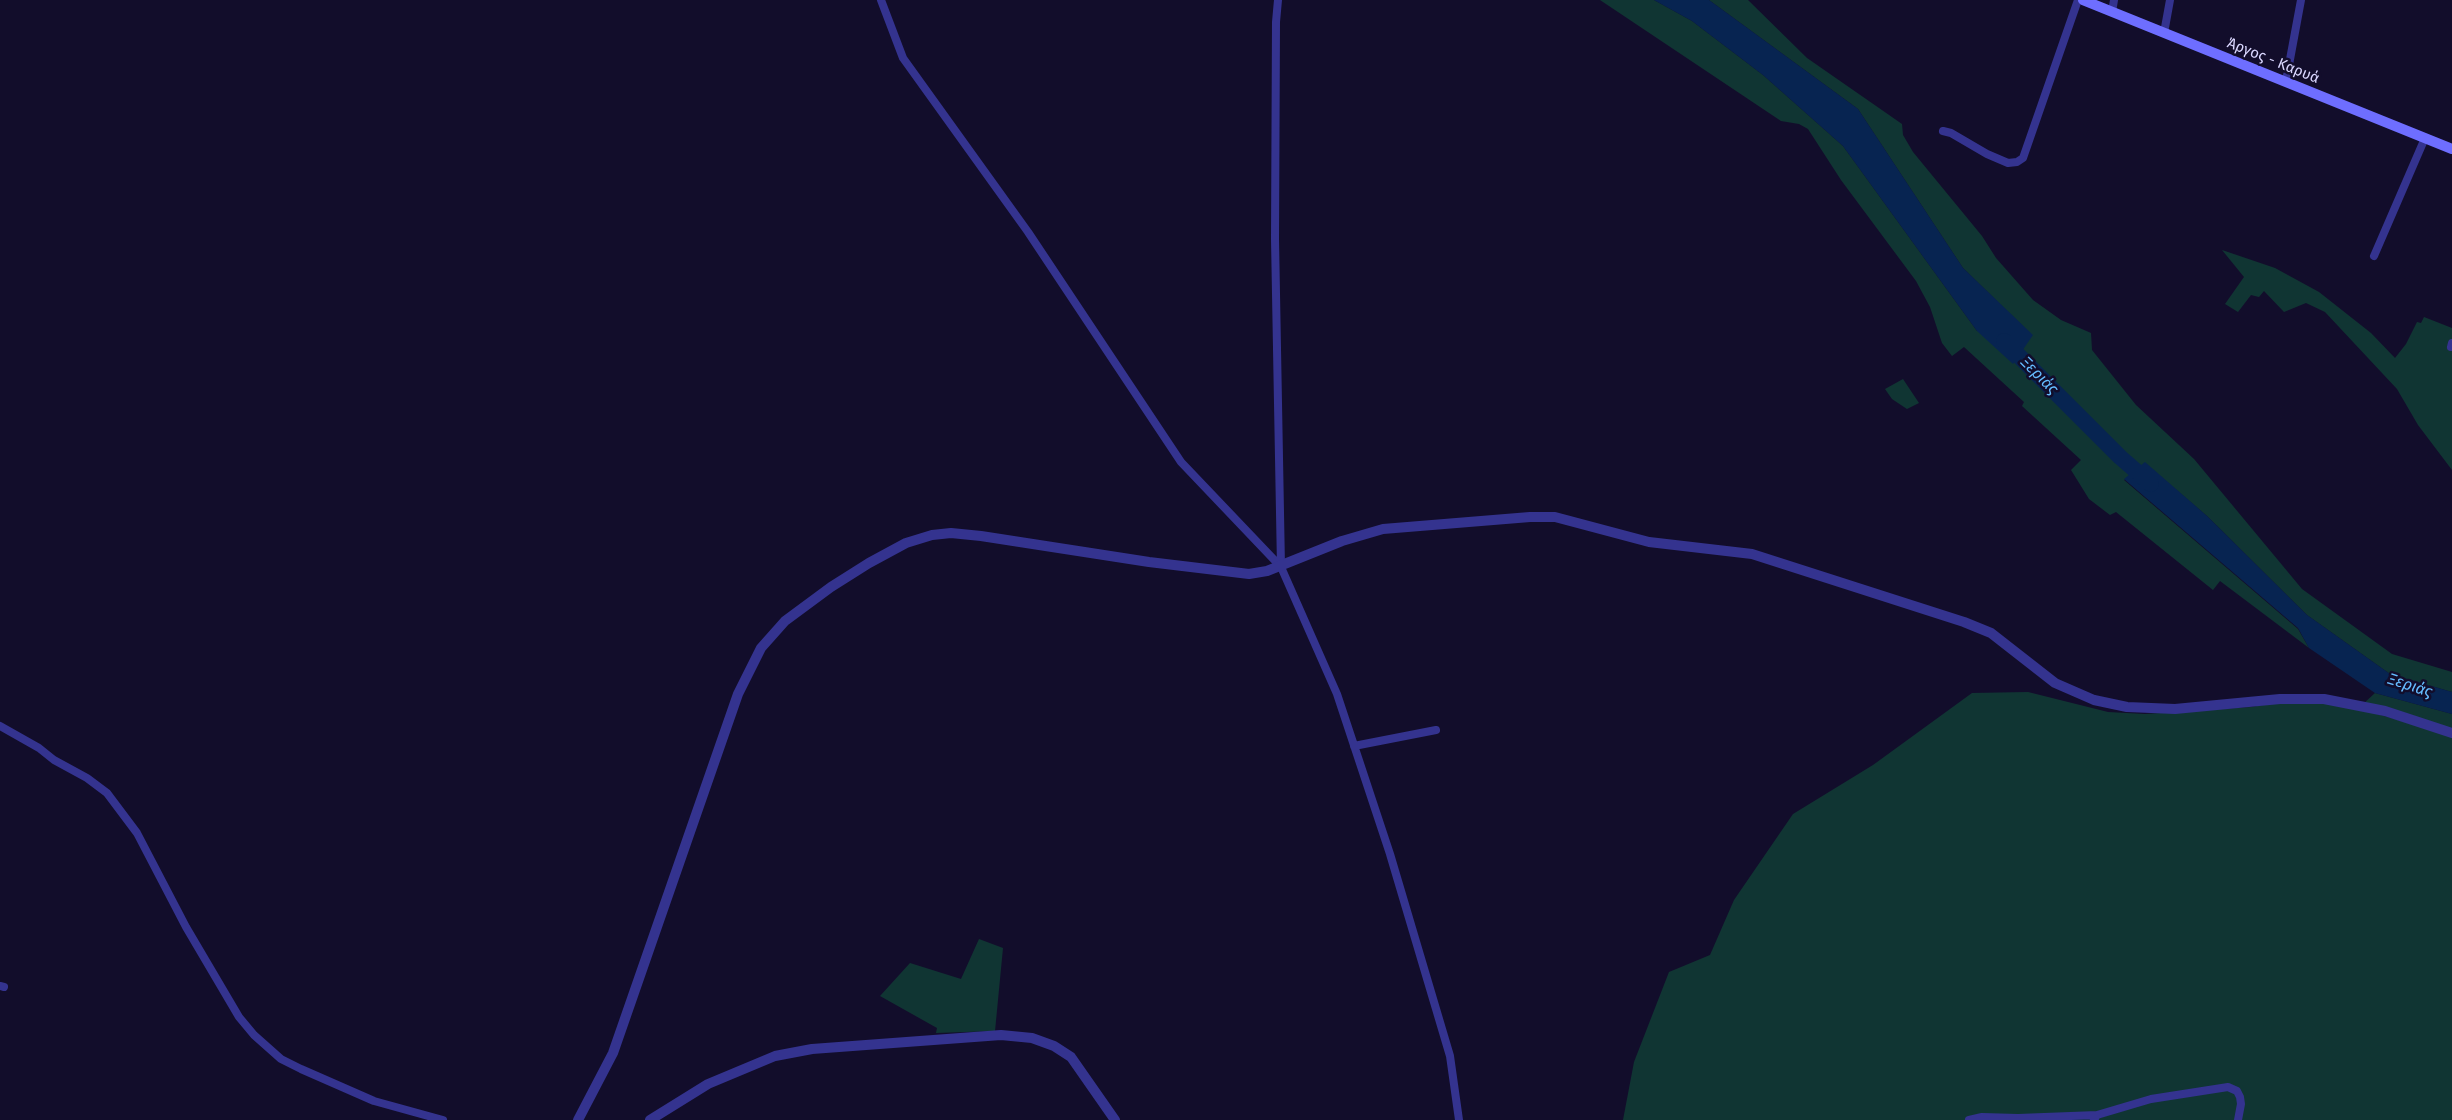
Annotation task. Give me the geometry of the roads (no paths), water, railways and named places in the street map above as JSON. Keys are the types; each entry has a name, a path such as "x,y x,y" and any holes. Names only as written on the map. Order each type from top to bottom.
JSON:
{"main road":[{"name":"Άργος - Καρυά","path":"2083,0 2452,149"}],"street":[{"path":"880,0 903,58 1029,232 1181,462 1281,567 1323,659 1354,746 1441,1021 1450,1056 1459,1120"},
{"path":"1278,0 1275,239 1281,567"},
{"path":"1943,132 1952,133 1987,154 2008,163 2017,162 2022,158 2078,0"},
{"path":"2112,12 2114,0"},
{"path":"2164,33 2170,0"},
{"path":"2286,81 2301,0"},
{"path":"2374,256 2425,138"},
{"path":"578,1120 598,1086 613,1053 738,694 768,639 796,611 869,563 906,543 941,534 981,536 1233,574 1256,574 1281,567 1342,541 1383,529 1554,517 1649,542 1752,554 1972,625 2000,639 2055,683 2094,700 2127,707 2175,709 2280,699 2324,699 2373,708 2452,733"},
{"path":"0,726 87,778 107,793 137,833 186,927 239,1017 263,1043 281,1059 345,1089 374,1101 443,1120"},
{"path":"1354,746 1436,730"},
{"path":"650,1120 708,1084 775,1056 812,1049 1001,1035 1032,1038 1054,1046 1071,1057 1115,1120"},
{"path":"2096,1118 2151,1099 2222,1086 2237,1091 2241,1104 2238,1120"},
{"path":"1969,1120 1982,1117 2107,1120"}],"water":[{"path":"1654,0 1709,0 1858,109 1963,268 2033,335 2013,364 1977,331 1843,146 1763,75 1692,21"},
{"path":"2145,462 2207,516 2307,615 2390,674 2452,692 2452,714 2375,693 2309,648 2298,628 2124,479"}],"waterway":[{"name":"Ξεριάς","path":"2004,341 2120,457 2151,484"}]}
